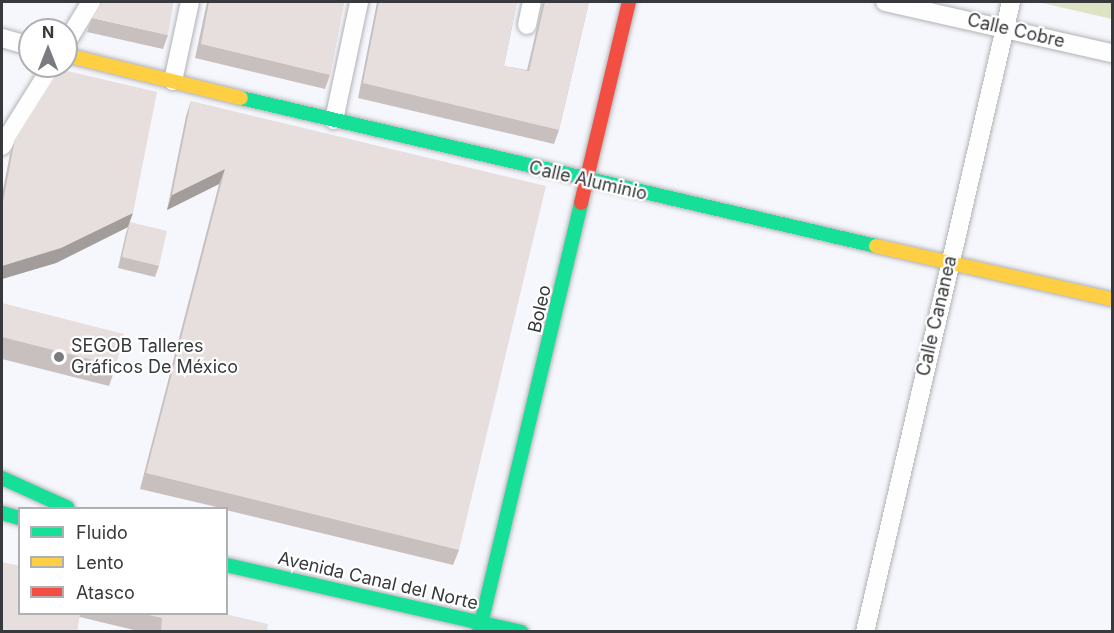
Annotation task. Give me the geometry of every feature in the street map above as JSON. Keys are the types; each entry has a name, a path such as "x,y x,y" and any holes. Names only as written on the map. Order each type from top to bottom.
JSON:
{"street":[{"path":"78,23 91,2"},
{"path":"173,81 190,2"},
{"path":"334,120 359,2"},
{"path":"527,25 532,2"},
{"name":"Boleo","path":"484,629 629,2"},
{"name":"Calle Cobre","path":"885,2 1113,53"},
{"name":"Calle Cananea","path":"865,632 948,265 1011,2"},
{"path":"2,38 18,43"},
{"name":"Calle Aluminio","path":"78,58 589,182 948,265 1113,299"},
{"path":"2,147 45,78"},
{"path":"2,478 66,507"},
{"path":"2,513 18,517"},
{"name":"Avenida Canal del Norte","path":"228,565 484,629 521,632"}],"green space":[{"path":"1112,2 1112,19 1042,3"}],"building":[{"path":"102,2 174,2 168,35 92,18"},
{"path":"209,2 344,2 330,75 201,44"},
{"path":"379,2 517,2 504,66 529,71 545,2 589,2 559,130 363,83"},
{"path":"78,73 157,92 133,213 61,248 2,266 2,207 15,139 53,78 78,78"},
{"path":"191,101 546,186 459,550 146,473 225,169 172,195"},
{"path":"130,222 167,231 159,266 122,257"},
{"path":"2,303 124,334 116,366 2,337"},
{"path":"2,562 18,566 18,615 80,615 77,632 2,632"},
{"path":"148,615 228,615 268,624 267,632 161,632 162,618"}],"traffic: fast":[{"path":"241,98 876,246"},
{"path":"479,632 581,203"},
{"path":"2,478 66,507"},
{"path":"2,513 18,517"},
{"path":"228,565 521,632"}],"traffic: slow":[{"path":"78,58 241,98"},
{"path":"876,246 1112,299"}],"traffic: jam":[{"path":"581,203 629,2"}],"place":[{"name":"SEGOB Talleres Gráficos De México","path":"59,357"}]}
